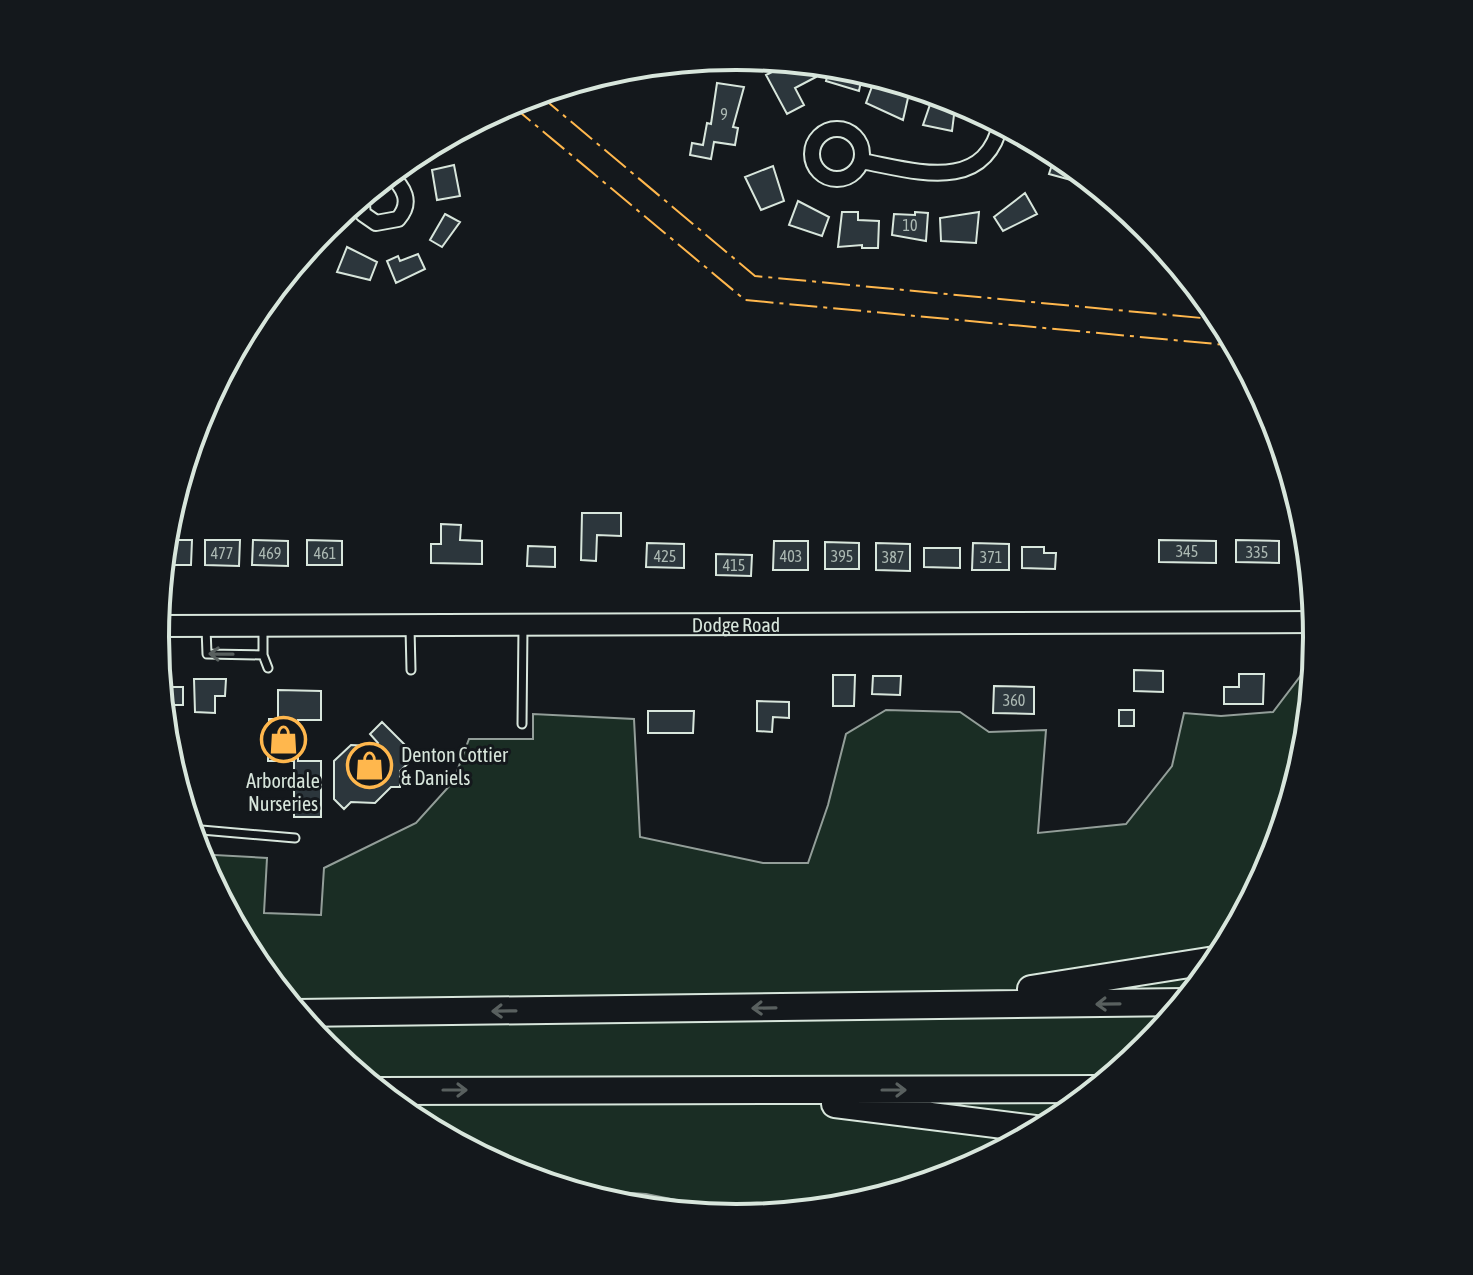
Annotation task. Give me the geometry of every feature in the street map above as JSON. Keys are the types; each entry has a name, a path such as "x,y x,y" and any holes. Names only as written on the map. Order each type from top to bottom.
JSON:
{"highway":[{"path":"810,1007 888,995 1065,986 1201,962"},
{"path":"311,1013 1171,1002"},
{"path":"395,1091 1080,1089"},
{"path":"732,1091 1023,1127"}],"street":[{"path":"861,161 939,174 956,173 970,168 989,151 996,134"},
{"path":"363,211 376,223 398,219 406,209 407,199 397,183"},
{"name":"Dodge Road","path":"169,626 1304,622"}],"lane":[{"path":"522,724 523,624"},
{"path":"410,625 411,670"},
{"path":"206,626 207,654 263,655"},
{"path":"263,626 263,655 268,668"},
{"path":"203,830 295,838"}],"green space":[{"path":"1303,674 1285,784 1261,855 1208,953 1187,983 1138,1039 1082,1088 1020,1129 987,1146 919,1175 883,1186 811,1200 774,1204 699,1204 626,1194 590,1186 519,1162 453,1129 391,1088 335,1039 310,1012 286,983 245,921 212,855 267,858 264,913 321,915 324,868 416,823 453,782 469,739 533,739 533,714 634,719 640,837 763,863 808,863 828,805 846,734 886,710 960,712 989,732 1046,730 1038,833 1126,824 1172,766 1184,713 1221,716 1273,712"}],"water":[{"path":"617,1192 646,1194 692,1203"}],"building":[{"path":"774,71 816,77 795,88 804,105 787,114 766,75"},
{"path":"827,78 860,84 859,91 826,81"},
{"path":"717,83 744,87 733,127 738,128 735,145 714,142 711,159 690,155 692,143 703,145 707,123 711,124"},
{"path":"872,87 908,97 903,120 866,103"},
{"path":"930,104 954,113 952,131 923,125"},
{"path":"454,165 460,196 437,200 432,170"},
{"path":"773,166 784,201 761,210 745,177"},
{"path":"1052,166 1071,179 1071,180 1049,174"},
{"path":"1025,193 1037,214 1003,231 994,217"},
{"path":"798,201 829,217 822,236 789,225"},
{"path":"842,212 858,212 858,220 879,221 878,248 862,248 862,245 838,247"},
{"path":"915,212 928,213 926,241 892,235 894,214 915,215"},
{"path":"979,212 976,243 941,241 940,218"},
{"path":"445,214 460,222 442,247 430,240"},
{"path":"347,247 377,262 370,280 337,272"},
{"path":"418,254 425,269 396,283 387,261 398,256 400,261"},
{"path":"582,513 621,513 621,536 597,535 596,561 581,560"},
{"path":"441,524 461,525 460,540 482,541 482,564 431,563 431,544 441,544"},
{"path":"178,540 192,540 191,565 174,565"},
{"path":"205,540 240,540 239,566 205,565"},
{"path":"253,540 288,541 288,566 252,565"},
{"path":"307,540 342,541 342,565 307,565"},
{"path":"1159,540 1216,541 1216,563 1159,562"},
{"path":"1236,540 1279,541 1279,563 1236,562"},
{"path":"774,541 808,541 808,570 773,570"},
{"path":"825,542 859,543 859,569 825,569"},
{"path":"647,543 684,544 684,568 646,567"},
{"path":"876,543 910,544 910,571 876,570"},
{"path":"973,543 1009,544 1009,570 972,570"},
{"path":"528,546 555,547 555,567 527,566"},
{"path":"1022,547 1044,547 1044,553 1056,553 1055,569 1022,568"},
{"path":"924,548 960,548 960,568 924,567"},
{"path":"716,554 752,555 751,576 716,575"},
{"path":"1134,670 1163,671 1163,692 1134,691"},
{"path":"1239,674 1264,674 1263,704 1224,704 1224,687 1239,687"},
{"path":"833,675 855,675 854,706 833,706"},
{"path":"873,676 901,676 900,695 872,694"},
{"path":"194,679 226,679 225,696 215,696 215,713 195,712"},
{"path":"994,686 1034,687 1034,714 993,713"},
{"path":"171,687 183,687 183,705 173,705"},
{"name":"Arbordale Nurseries","path":"278,690 321,691 321,720 298,720 298,761 321,761 321,817 294,817 294,761 268,761 269,719 278,719"},
{"path":"757,701 789,702 789,718 773,717 772,732 757,731"},
{"path":"1119,710 1134,710 1134,726 1119,726"},
{"path":"648,711 694,711 693,733 648,733"},
{"name":"Denton Cottier & Daniels","path":"382,722 416,756 400,771 400,787 391,787 375,803 351,802 344,809 334,799 334,761 351,745 375,746 378,743 370,734"}],"power":[{"path":"548,102 755,276 1205,318"},
{"path":"520,112 745,300 1222,345"}],"place":[{"name":"Arbordale Nurseries","path":"283,740"},
{"name":"Denton Cottier & Daniels","path":"370,766"}]}
